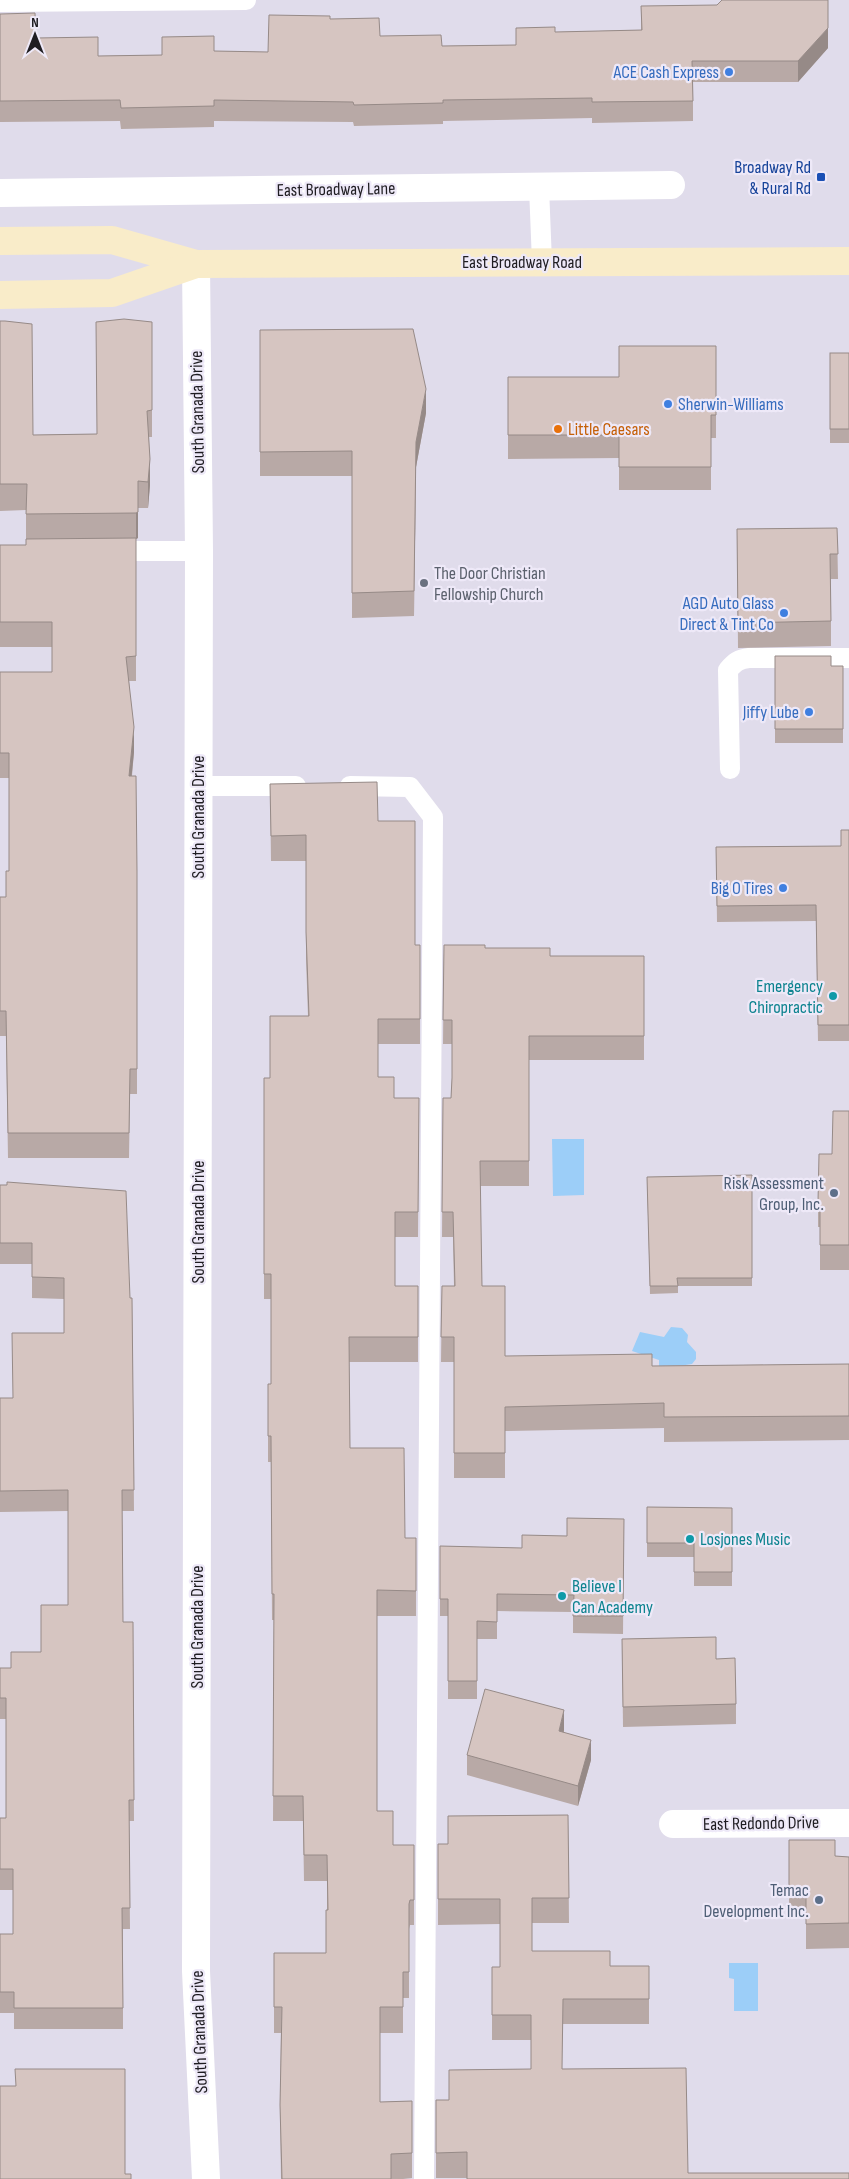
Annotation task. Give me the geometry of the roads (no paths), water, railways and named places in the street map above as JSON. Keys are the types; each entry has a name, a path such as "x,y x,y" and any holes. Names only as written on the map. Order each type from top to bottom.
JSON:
{"main road":[{"name":"East Broadway Road","path":"0,241 112,240 196,264 849,261"},
{"name":"East Broadway Road","path":"0,294 112,293 196,264"}],"street":[{"name":"East Broadway Lane","path":"0,193 671,185"},
{"name":"South Granada Drive","path":"196,264 199,551 196,1972 206,2179"},
{"name":"East Redondo Drive","path":"673,1824 849,1822"}],"lane":[{"path":"0,2 246,0"},
{"path":"538,187 542,262"},
{"path":"88,552 199,551"},
{"path":"730,769 728,670 734,663 740,659 749,658 849,658"},
{"path":"198,786 410,787 433,817 424,2179"}],"water":[{"path":"552,1139 584,1139 584,1195 553,1196"},
{"path":"671,1327 682,1328 688,1335 687,1342 696,1352 696,1359 692,1364 679,1366 679,1368 659,1367 659,1360 632,1351 640,1332 664,1337"},
{"path":"729,1963 758,1963 758,2011 734,2011 734,1979 729,1978"}],"place":[{"name":"ACE Cash Express","path":"729,72"},
{"name":"Broadway Rd & Rural Rd","path":"821,177"},
{"name":"Sherwin-Williams","path":"668,404"},
{"name":"Little Caesars","path":"558,429"},
{"name":"The Door Christian Fellowship Church","path":"424,583"},
{"name":"AGD Auto Glass Direct & Tint Co","path":"784,613"},
{"name":"Jiffy Lube","path":"809,712"},
{"name":"Big O Tires","path":"783,888"},
{"name":"Emergency Chiropractic","path":"833,996"},
{"name":"Risk Assessment Group, Inc.","path":"834,1193"},
{"name":"Losjones Music","path":"690,1539"},
{"name":"Believe I Can Academy","path":"562,1596"},
{"name":"Temac Development Inc.","path":"819,1900"}]}
